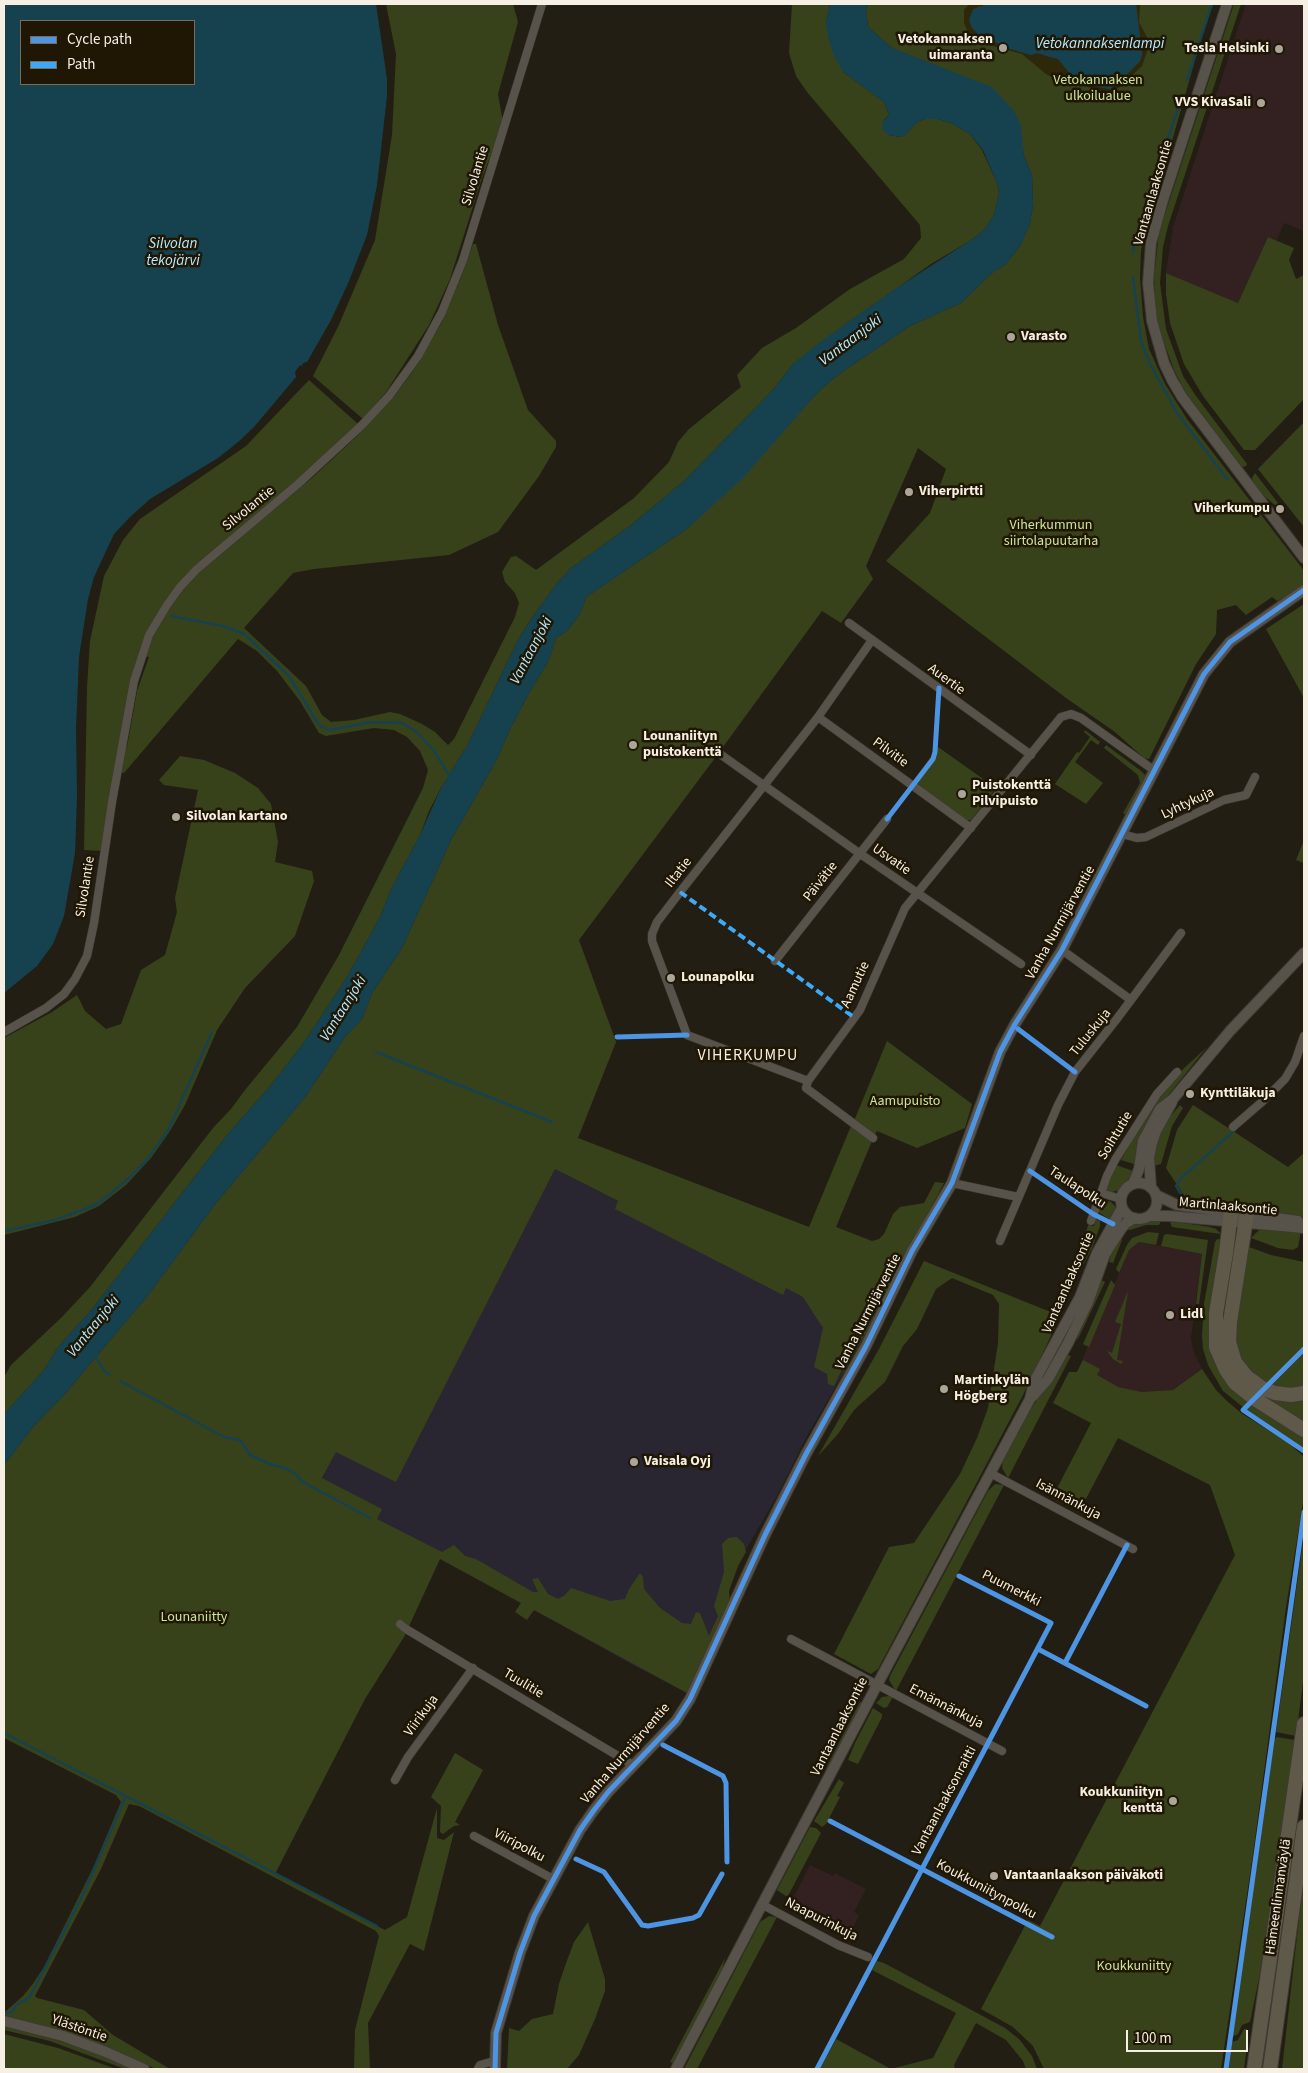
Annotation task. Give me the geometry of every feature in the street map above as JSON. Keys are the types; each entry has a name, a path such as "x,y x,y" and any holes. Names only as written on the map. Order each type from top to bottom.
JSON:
{"highway":[{"path":"1230,1216 1216,1313 1216,1347 1226,1370 1235,1383 1255,1399 1304,1430"},
{"path":"1246,1218 1230,1322 1229,1342 1235,1362 1247,1377 1262,1388 1275,1393 1291,1395 1304,1393"},
{"name":"Hämeenlinnanväylä","path":"1254,2069 1304,1724"},
{"name":"Hämeenlinnanväylä","path":"1270,2069 1304,1827"}],"main road":[{"name":"Vantaanlaaksontie","path":"1227,4 1163,200 1151,244 1148,283 1152,321 1164,363 1182,397 1304,558"},
{"name":"Vanha Nurmijärventie","path":"495,2065 496,2033 520,1954 534,1916 580,1830 594,1810 609,1791 676,1721 690,1699 765,1535 806,1454 866,1346 912,1251 952,1183 1000,1052 1015,1024 1062,950 1204,674 1230,642 1304,590"},
{"path":"1154,1191 1143,1183 1133,1184 1125,1190 1122,1203 1127,1214 1140,1219 1149,1216 1156,1207 1154,1191 1149,1157 1156,1131 1173,1099 1195,1070 1304,953"},
{"path":"1133,1184 1139,1169 1141,1150 1146,1134 1160,1109 1173,1099"},
{"name":"Martinlaaksontie","path":"1154,1191 1177,1205 1304,1228"},
{"name":"Vantaanlaaksontie","path":"1030,1398 1034,1382 1080,1297 1097,1253 1122,1203"},
{"name":"Martinlaaksontie","path":"1149,1216 1230,1216"},
{"name":"Vantaanlaaksontie","path":"676,2069 1030,1398 1048,1378 1068,1344 1088,1302 1100,1265 1121,1229 1126,1223 1135,1218"},
{"name":"Martinlaaksontie","path":"1246,1218 1304,1222"},
{"name":"Ylästöntie","path":"4,2021 63,2036 144,2069"}],"street":[{"name":"Silvolantie","path":"4,1032 46,1008 64,994 75,979 87,956 134,680 149,635 176,593 197,569 298,484 362,425 389,396 418,356 442,312 463,260 542,4"},
{"name":"Auertie","path":"849,623 1031,755"},
{"name":"Iltatie","path":"808,1081 686,1035 652,941 652,934 657,922 818,717 872,640"},
{"name":"Aamutie","path":"808,1081 860,1010 900,918 917,893 1056,722 1062,717 1071,714 1082,718 1155,772"},
{"name":"Pilvitie","path":"818,717 971,828"},
{"name":"Usvatie","path":"720,754 859,853 1021,964"},
{"name":"Lyhtykuja","path":"1122,834 1137,838 1146,837 1224,800 1246,795 1255,777"},
{"name":"Päivätie","path":"775,961 887,819"},
{"name":"Tuluskuja","path":"1000,1241 1058,1105 1075,1072 1181,932"},
{"path":"1062,950 1131,1000"},
{"path":"1233,1127 1263,1101 1284,1079 1294,1062 1304,1036"},
{"name":"Soihtutie","path":"1091,1221 1107,1176 1127,1140 1157,1094 1177,1072"},
{"path":"808,1081 806,1088 873,1138"},
{"path":"952,1183 1018,1197"},
{"path":"1101,1193 1122,1203"},
{"name":"Isännänkuja","path":"990,1473 1134,1549"},
{"name":"Tuulitie","path":"400,1624 406,1630 473,1668 633,1766"},
{"name":"Emännänkuja","path":"791,1639 1002,1751"},
{"name":"Viirikuja","path":"395,1780 408,1757 473,1668"},
{"name":"Viiripolku","path":"474,1836 553,1879"},
{"name":"Naapurinkuja","path":"763,1904 838,1945 868,1957"},
{"path":"478,2069 480,2065 495,2065"}],"shaded area":[{"path":"1246,4 1304,4 1304,231 1284,223 1277,240 1268,237 1238,303 1166,273 1173,227"},
{"path":"555,1169 857,1324 843,1374 807,1436 778,1494 727,1586 727,1606 687,1693 375,1522 381,1509 322,1479 336,1451 396,1481"},
{"path":"1139,1242 1202,1254 1191,1338 1193,1350 1202,1369 1173,1390 1141,1392 1141,1399 1077,1372 1129,1250"},
{"path":"810,1865 833,1876 835,1873 866,1889 854,1912 859,1915 850,1934 846,1936 788,1908"}],"green space":[{"path":"386,4 513,4 518,22 498,94 503,123 481,181 450,279 429,325 386,392 363,419 313,376 338,327 375,240 392,135 396,54"},
{"path":"792,4 830,4 826,23 843,72 884,102 889,115 884,120 889,135 901,137 917,122 925,119 938,119 951,123 970,134 982,150 997,183 999,193 994,215 984,230 968,242 931,264 793,364 772,391 684,481 631,525 571,568 558,582 518,640 468,744 429,811 420,835 392,887 379,919 347,977 305,1041 271,1085 227,1135 93,1308 58,1347 44,1370 4,1414 4,1377 11,1365 62,1317 90,1287 213,1128 231,1109 297,1027 339,955 423,788 428,770 420,751 407,737 394,730 374,728 326,736 319,733 300,701 277,671 257,651 238,639 124,773 121,772 124,749 127,747 137,691 149,657 145,656 146,651 162,617 181,592 204,568 313,477 357,436 395,395 413,371 441,324 473,244 476,244 498,325 528,410 556,441 556,447 539,476 498,532 449,555 314,569 293,573 244,628 306,686 322,715 331,722 354,720 390,712 400,714 422,724 435,732 448,745 454,739 515,617 519,603 515,593 505,582 502,572 511,557 516,556 536,570 634,498 669,462 678,442 689,429 741,387 737,375 762,348 796,328 850,289 904,259 921,238 920,225 807,92 796,76 789,53"},
{"name":"Lounaniitty","path":"868,4 1211,4 1141,250 1140,277 1143,317 1149,349 1165,384 1187,419 1302,568 1304,572 1303,584 1296,591 1277,601 1272,597 1246,615 1236,605 1217,610 1216,634 1196,664 1149,759 1144,758 1115,732 1066,698 886,561 930,513 946,469 918,448 866,566 873,579 841,623 822,611 579,940 616,1042 578,1138 809,1227 851,1126 872,1141 836,1227 872,1241 879,1239 884,1234 893,1214 900,1207 924,1203 935,1182 944,1183 897,1271 878,1312 876,1311 843,1374 845,1363 834,1386 828,1384 827,1374 814,1367 823,1328 803,1297 786,1288 783,1295 615,1209 618,1201 555,1169 396,1482 336,1452 322,1478 382,1509 377,1519 442,1552 454,1545 465,1556 476,1559 533,1592 538,1592 532,1579 538,1578 548,1594 558,1599 571,1588 610,1601 625,1599 629,1589 640,1573 643,1577 644,1589 660,1608 682,1623 691,1624 696,1612 700,1613 709,1636 718,1616 714,1606 724,1572 722,1544 728,1538 737,1537 744,1544 746,1552 738,1566 729,1591 730,1603 692,1688 687,1693 534,1610 527,1620 515,1612 521,1603 440,1559 404,1637 365,1699 275,1874 385,1930 407,1917 437,1808 437,1838 444,1840 454,1832 424,1951 410,1944 368,2023 370,2069 354,2069 355,2030 379,1936 376,1931 139,1806 129,1804 101,1869 35,1996 84,2010 113,2035 170,2069 156,2069 107,2047 66,2032 4,2015 4,2010 6,2011 23,1996 44,1967 93,1868 121,1802 116,1795 4,1738 4,1465 32,1428 64,1395 149,1294 216,1203 306,1096 345,1037 362,1019 372,993 402,948 451,840 496,761 529,693 548,662 556,638 567,631 580,614 586,597 688,528 759,458 818,392 839,374 910,326 961,303 993,272 1005,265 1020,246 1030,223 1033,204 1032,175 1024,156 1022,143 936,66 892,48 868,27 866,9"},
{"path":"1234,4 1241,4 1168,226 1163,247 1160,283 1166,329 1183,376 1247,464 1242,467 1185,392 1174,370 1159,329 1155,305 1154,278 1159,232"},
{"path":"1268,237 1294,248 1289,260 1296,279 1304,275 1304,399 1255,450 1244,450 1203,396 1184,364 1170,323 1166,294 1166,273 1238,303"},
{"path":"309,380 358,424 326,457 194,567 168,598 149,632 136,661 103,851 84,850 87,687 90,641 104,576 123,540 140,519 246,446"},
{"path":"1304,422 1304,527 1258,469"},
{"path":"1255,473 1278,503 1276,506 1263,495 1253,482 1252,478"},
{"path":"1304,604 1304,698 1266,629"},
{"path":"1085,730 1100,742 1098,745 1091,740 1075,762 1103,783 1086,804 1055,784 1090,737 1084,732"},
{"path":"1106,745 1146,776 1126,815 1123,813 1140,783 1138,775 1104,748"},
{"path":"938,747 996,788 971,820 965,820 913,781"},
{"path":"180,756 204,760 235,773 258,788 271,804 278,842 275,862 312,871 314,881 295,936 245,988 217,1030 185,1105 170,1131 151,1158 126,1185 99,1206 75,1217 4,1235 4,1038 52,1012 77,995 85,1011 106,1029 121,1024 141,970 165,955 177,912 175,898 198,790 164,785 159,780"},
{"path":"1304,840 1304,863 1296,860"},
{"name":"Aamupuisto","path":"887,1041 972,1104 965,1128 917,1148 877,1131 874,1136 854,1121"},
{"path":"1207,1047 1162,1103 1137,1165 1121,1160 1150,1109 1181,1071"},
{"path":"1180,1105 1183,1108 1172,1126 1161,1164 1153,1166 1153,1156 1158,1137 1168,1119"},
{"path":"1193,1105 1288,1167 1304,1153 1304,1217 1185,1197 1166,1168 1177,1130"},
{"path":"1116,1165 1136,1172 1119,1190 1109,1193 1106,1189"},
{"path":"1104,1200 1111,1202 1116,1207 1112,1221 1098,1212"},
{"path":"1096,1219 1100,1221 1100,1226 1092,1248 1078,1275 1076,1274 1088,1225 1094,1226"},
{"path":"1162,1219 1159,1225 1146,1225 1130,1230 1125,1229 1131,1225 1147,1223"},
{"path":"1170,1221 1210,1227 1216,1229 1221,1234 1172,1227"},
{"path":"1268,1228 1301,1230 1298,1247 1293,1250 1278,1248 1251,1238 1259,1230"},
{"path":"1148,1232 1159,1233 1156,1245 1139,1242 1129,1250 1119,1273 1116,1269 1127,1245 1132,1238"},
{"path":"1121,1235 1122,1240 1113,1263 1109,1262 1113,1246"},
{"path":"1164,1235 1208,1240 1199,1304 1196,1304 1202,1254 1161,1246"},
{"path":"1217,1239 1222,1240 1215,1359 1304,1436 1304,1450 1249,1412 1223,1391 1208,1365 1203,1349 1202,1335 1204,1304"},
{"path":"1232,1243 1237,1244 1226,1318 1241,1377 1304,1397 1304,1427 1264,1400 1228,1367 1219,1330"},
{"path":"1249,1247 1271,1255 1304,1262 1304,1388 1285,1390 1256,1380 1238,1356 1234,1330"},
{"path":"924,1261 1058,1315 1057,1323 1023,1395 878,1669 871,1674 834,1654 889,1547 914,1543 960,1474 977,1438 988,1408 998,1343 999,1304 993,1295 952,1278 936,1289 917,1329 903,1346 885,1382 854,1410 838,1434 818,1456 879,1349"},
{"path":"1101,1280 1105,1282 1077,1341 1080,1326"},
{"path":"1111,1280 1115,1285 1089,1347 1083,1344"},
{"path":"1128,1291 1117,1360 1123,1361 1121,1364 1113,1359 1107,1351 1112,1353 1121,1324 1115,1322"},
{"path":"1067,1355 1071,1356 1008,1478 1002,1468 1003,1460 1028,1414"},
{"name":"Koukkuniitty","path":"1083,1360 1100,1369 1097,1375 1118,1387 1141,1392 1173,1390 1202,1369 1216,1390 1227,1401 1241,1413 1290,1444 1304,1457 1304,1496 1286,1607 1253,1854 1221,2069 1044,2069 1033,2046 1013,2027 981,2009 1028,1920 1040,1926 1235,1555 1210,1485 1118,1438 1079,1512 1052,1498 1091,1423 1053,1403 1069,1372 1077,1372"},
{"path":"995,1484 1004,1485 896,1691 889,1680 890,1676 988,1491"},
{"path":"1304,1535 1304,1674 1296,1736 1276,1732"},
{"path":"882,1697 893,1697 887,1707 884,1708 876,1703"},
{"path":"860,1702 862,1703 821,1784 827,1766"},
{"path":"873,1708 882,1714 882,1717 858,1764 848,1760"},
{"path":"1277,1737 1295,1740 1265,1949 1250,2022 1242,2025 1238,2034 1232,2037 1274,1739"},
{"path":"455,1753 483,1770 455,1822 460,1825 454,1826 443,1834 440,1832 441,1806 431,1797"},
{"path":"839,1779 844,1783 837,1796 840,1797 826,1824 822,1827 814,1821"},
{"path":"810,1827 816,1828 821,1833 788,1896 786,1896 777,1890"},
{"path":"1302,1892 1304,1892 1304,2069 1282,2069"},
{"path":"769,1916 777,1917 697,2069 684,2069 760,1922"},
{"path":"588,1922 605,1979 605,1991 579,2055 567,2069 507,2069 509,2028 519,2031 532,2019 553,2014 559,1984 574,1942"},
{"path":"725,1958 721,1974 673,2063 670,2062"},
{"path":"877,1961 1005,2028 1019,2039 1032,2056 1037,2069 1026,2069 1023,2061 1006,2040 976,2023 954,2065 955,2069 891,2069 933,2058 956,2013 872,1970"},
{"path":"4,2026 70,2044 102,2055 132,2069 125,2069 50,2041 4,2030"},
{"path":"1244,2029 1247,2029 1246,2036 1248,2037 1244,2069 1228,2069 1232,2042 1238,2040"},
{"path":"4,2034 58,2048 116,2069 4,2069"},
{"path":"836,2039 891,2069 820,2069"}],"sand":[{"name":"Vetokannaksen uimaranta","path":"969,4 985,4 977,7 978,34 1031,55 1037,53 1059,59 1075,80 1093,86 1110,89 1140,61 1142,54 1136,4 1140,4 1139,22 1149,41 1148,49 1142,66 1120,87 1112,91 1099,91 1077,83 1067,85 1046,74 1022,54 985,44 968,32 964,23 964,10"}],"water":[{"name":"Silvolan tekojärvi","path":"4,4 376,4 387,79 387,96 377,185 367,235 331,320 307,362 303,363 302,366 300,365 295,372 296,377 254,427 218,458 150,499 129,518 114,534 94,577 88,599 79,657 76,728 77,797 75,853 64,916 53,944 37,966 4,993"},
{"name":"Vantaanjoki","path":"830,4 868,4 866,9 868,27 892,48 992,87 1014,111 1021,125 1024,156 1032,175 1033,204 1030,223 1020,246 1005,265 993,272 961,303 910,326 839,374 818,392 743,478 688,528 586,597 580,614 567,631 556,638 548,662 529,693 496,761 451,840 402,948 372,993 362,1019 345,1037 306,1096 216,1203 149,1294 64,1395 32,1428 4,1465 4,1414 44,1370 58,1347 93,1308 227,1135 271,1085 305,1041 347,977 379,919 392,887 420,835 441,788 468,744 518,640 558,582 571,568 631,525 684,481 772,391 793,364 820,342 895,289 968,242 984,230 994,215 999,193 997,183 983,150 970,134 951,123 938,119 925,119 917,122 901,137 889,135 883,131 882,123 889,115 884,102 843,72 833,54 826,23"},
{"name":"Vetokannaksenlampi","path":"985,4 1136,4 1142,54 1140,61 1110,89 1075,80 1058,59 1037,53 1031,55 1010,49 978,34 972,28 969,20 973,9"}],"waterway":[{"path":"1187,80 1212,4"},
{"path":"1133,253 1135,240 1180,102"},
{"path":"1133,277 1141,341 1149,362 1177,413 1227,479"},
{"path":"171,616 223,626 244,634 289,676 319,725 329,730 372,722 402,723 417,732 434,751 449,775"},
{"path":"4,1231 55,1220 88,1208 99,1203 130,1177 144,1163 168,1131 212,1032"},
{"path":"376,1052 552,1122"},
{"path":"1181,1194 1176,1186 1180,1179 1235,1130"},
{"path":"96,1357 104,1371 110,1375"},
{"path":"120,1381 224,1437 240,1440 250,1455 285,1468 297,1475 301,1481 370,1518"},
{"path":"4,1733 377,1926"},
{"path":"4,2012 11,2013 16,2005 29,1998 82,1897 126,1796"}],"marked path":[{"path":"680,892 855,1018"}],"cycle path":[{"path":"495,2069 496,2033 520,1953 534,1916 580,1830 594,1810 609,1791 676,1721 690,1699 765,1535 806,1454 866,1346 912,1251 952,1183 1000,1052 1015,1024 1062,950 1204,674 1230,642 1304,590"},
{"path":"887,819 933,759 939,688"},
{"path":"1018,1029 1075,1072"},
{"path":"617,1037 687,1035"},
{"name":"Taulapolku","path":"1030,1171 1093,1214 1113,1224"},
{"path":"1304,1349 1243,1410 1304,1451"},
{"path":"1226,2069 1304,1512"},
{"path":"1065,1663 1127,1545"},
{"name":"Puumerkki","path":"817,2069 1051,1623 959,1576"},
{"path":"1038,1649 1146,1706"},
{"path":"663,1745 723,1776 726,1783 727,1862"},
{"name":"Vantaanlaaksonraitti","path":"830,1821 1052,1937"},
{"path":"576,1859 604,1872 642,1925 648,1926 693,1918 699,1915 722,1874"}],"place":[{"name":"Vetokannaksen uimaranta","path":"1003,48"},
{"name":"Tesla Helsinki","path":"1279,49"},
{"name":"VVS KivaSali","path":"1261,103"},
{"name":"Varasto","path":"1011,337"},
{"name":"Viherpirtti","path":"909,492"},
{"name":"Viherkumpu","path":"1280,509"},
{"name":"Lounaniityn puistokenttä","path":"633,745"},
{"name":"Puistokenttä Pilvipuisto","path":"962,794"},
{"name":"Silvolan kartano","path":"176,817"},
{"name":"Lounapolku","path":"671,978"},
{"name":"Kynttiläkuja","path":"1190,1094"},
{"name":"Lidl","path":"1170,1315"},
{"name":"Martinkylän Högberg","path":"944,1389"},
{"name":"Vaisala Oyj","path":"634,1462"},
{"name":"Koukkuniityn kenttä","path":"1173,1801"},
{"name":"Vantaanlaakson päiväkoti","path":"994,1876"}],"district":[{"name":"VIHERKUMPU","path":"748,1056"}],"park label":[{"name":"Vetokannaksen ulkoilualue","path":"1098,89"},
{"name":"Viherkummun siirtolapuutarha","path":"1051,534"}]}
